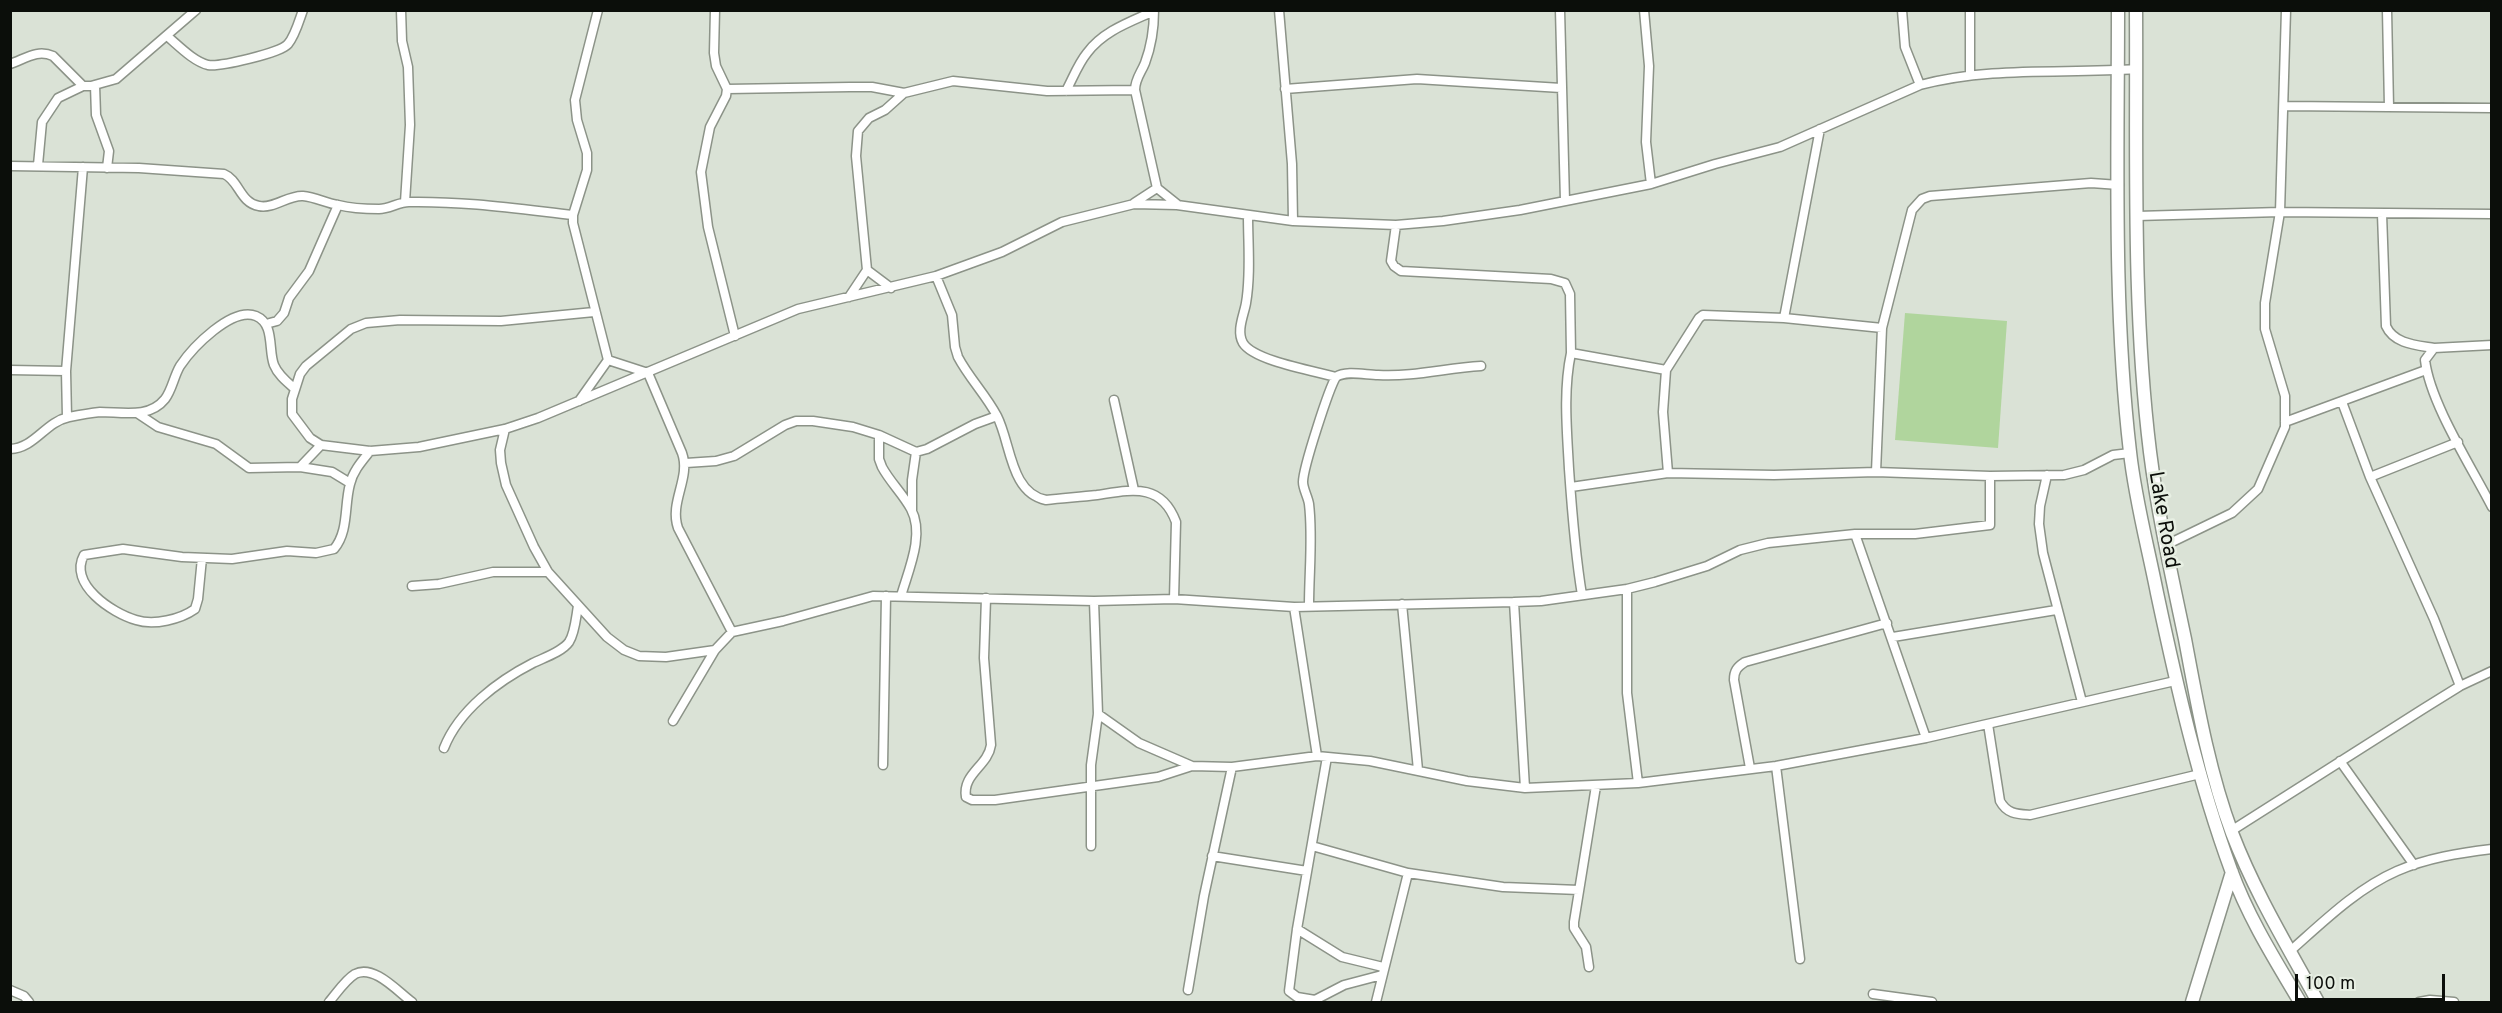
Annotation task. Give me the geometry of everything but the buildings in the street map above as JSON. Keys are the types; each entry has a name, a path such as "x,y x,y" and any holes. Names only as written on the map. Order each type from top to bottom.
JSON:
{"main road":[{"name":"Lake Road","path":"2118,10 2122,339 2130,453 2175,681 2200,774 2232,873 2268,948 2300,1002"},
{"name":"Lake Road","path":"2136,10 2138,285 2150,453 2166,545 2192,677 2231,831 2289,952 2319,1002"},
{"path":"2192,1002 2232,873"}],"street":[{"path":"38,165 39,133 46,113 57,98 83,86 116,79 196,10"},
{"path":"166,36 196,59 206,64 220,65 280,50 286,46 303,10"},
{"path":"401,10 402,41 408,67 410,116 405,202"},
{"path":"598,10 575,100 577,120 587,153 587,171 573,215 594,312 608,360"},
{"path":"715,10 714,53 716,66 727,89 726,96 710,128 703,153 701,172 708,227 735,336"},
{"path":"1279,10 1292,164 1293,221"},
{"path":"1560,10 1566,201"},
{"path":"1644,10 1649,66 1646,142 1651,184"},
{"path":"1902,10 1905,47 1920,85"},
{"path":"1970,10 1970,75"},
{"path":"2166,545 2232,513 2258,489 2285,427 2285,396 2265,329 2265,303 2280,212 2285,106 2286,10"},
{"path":"2387,10 2390,107"},
{"path":"1154,11 1149,50 1137,78 1135,90 1157,188 1177,205"},
{"path":"1066,91 1086,53 1097,42 1108,33 1154,11"},
{"path":"10,64 33,54 48,54 67,68 83,86"},
{"path":"594,312 501,321 400,320 366,323 351,329 306,366 292,399 292,414 310,438 321,445 370,451 419,447 505,429 578,402 798,309 936,276 1002,252 1062,222 1134,204 1177,205 1293,221 1396,225 1487,215 1651,184 1780,147 1920,85 1970,75 2136,69"},
{"path":"1285,89 1417,79 1561,88"},
{"path":"727,89 872,87 904,93 953,81 1066,91 1135,90"},
{"path":"95,85 96,115 109,152 107,168"},
{"path":"849,297 867,270 856,156 858,131 869,117 885,110 904,93"},
{"path":"2285,106 2492,108"},
{"path":"1784,318 1820,129"},
{"path":"10,166 38,165 224,174 234,180 245,199 259,207 269,206 294,196 338,205 378,209 405,202 493,206 573,215"},
{"path":"67,417 66,371 83,167"},
{"path":"1876,472 1882,328 1912,210 1922,199 1930,196 2091,183 2119,185"},
{"path":"1134,204 1157,188"},
{"path":"266,324 277,321 284,313 289,298 309,271 338,205"},
{"path":"2137,216 2280,212 2492,214"},
{"path":"2382,214 2386,326 2390,335 2397,340 2434,348 2492,345"},
{"path":"1248,215 1248,282 1240,333 1243,344 1263,357 1336,377"},
{"path":"1396,225 1391,261 1401,271 1551,279 1565,283 1570,294 1571,353 1566,378 1570,487 1574,541 1582,595"},
{"path":"867,270 891,288"},
{"path":"936,276 952,315 958,357 997,416 1011,459 1024,486 1035,498 1046,500 1134,490 1151,493 1165,502 1176,522 1174,599"},
{"path":"10,449 20,448 35,440 52,423 67,417 99,412 136,413 153,409 166,398 182,364 205,337 229,320 248,314 255,315 266,324 273,363 295,389"},
{"path":"1668,473 1663,412 1666,370 1703,315 1784,318 1882,328"},
{"path":"2434,348 2425,360 2426,370 2440,405 2492,507"},
{"path":"1571,353 1666,370"},
{"path":"608,360 648,373 686,463 674,518 732,632"},
{"path":"578,402 608,360"},
{"path":"1309,606 1309,503 1303,479 1311,444 1319,428 1328,394 1336,377 1340,374 1399,376 1429,373 1442,368 1481,366"},
{"path":"10,370 66,371"},
{"path":"2285,422 2426,370"},
{"path":"1114,400 1134,490"},
{"path":"2342,402 2370,477 2434,619 2460,686"},
{"path":"136,413 158,427 216,444 249,468 300,467 332,472 350,483"},
{"path":"686,463 716,461 734,456 785,425 796,422 813,421 853,427 879,435 916,452 997,416"},
{"path":"505,429 500,450 506,485 534,547 548,572 607,637 631,654 666,657 715,650"},
{"path":"879,435 879,459 882,467 912,510"},
{"path":"2370,477 2458,441"},
{"path":"300,467 321,445"},
{"path":"202,558 195,609 161,621 137,621 121,613 86,587 81,575 80,562 84,555 115,549 232,559 287,551 316,553 334,549 343,534 350,483 359,464 370,451"},
{"path":"901,596 915,546 912,480 916,452"},
{"path":"1570,487 1668,473 1774,475 1876,472 1990,476 2064,475 2084,470 2113,455 2130,453"},
{"path":"674,721 715,650 732,632 783,621 854,599 901,596 1094,601 1174,599 1294,607 1541,601 1655,582 1707,566 1740,550 1768,543 1855,534 1915,534 1989,525 1990,476"},
{"path":"2047,476 2040,506 2039,524 2043,553 2056,610 2082,702"},
{"path":"1855,534 1893,637 1926,738"},
{"path":"412,586 439,584 493,572 548,572"},
{"path":"1627,588 1627,693 1638,783"},
{"path":"883,765 886,596"},
{"path":"986,598 984,658 991,745 988,755 967,782 966,797 972,800 995,800 1158,777 1192,766 1232,767 1317,756 1418,770 1467,782 1525,788 1638,783 1776,766 1926,738 2175,681"},
{"path":"1091,846 1093,739 1098,714 1094,601"},
{"path":"1514,602 1525,788"},
{"path":"1402,604 1418,770"},
{"path":"444,748 452,733 490,688 569,642 578,606"},
{"path":"1294,607 1317,756"},
{"path":"1893,637 2056,610"},
{"path":"1750,768 1734,680 1734,673 1738,666 1745,662 1887,623"},
{"path":"2231,831 2460,686 2492,671"},
{"path":"1098,714 1139,744 1192,766"},
{"path":"1988,724 2000,801 2003,808 2012,814 2030,815 2200,774"},
{"path":"1327,757 1297,929 1290,993 1315,1000 1383,971"},
{"path":"2340,761 2414,865"},
{"path":"1776,766 1800,959"},
{"path":"1188,990 1212,856 1232,767"},
{"path":"1589,966 1586,947 1574,928 1596,786"},
{"path":"1312,846 1408,873 1503,887 1579,890"},
{"path":"2289,952 2363,891 2396,872 2441,856 2492,849"},
{"path":"1212,856 1307,870"},
{"path":"1376,1002 1408,873"},
{"path":"1297,929 1342,957 1383,971"},
{"path":"329,1002 354,975 365,971 376,975 412,1002"},
{"path":"10,990 24,996 29,1002"},
{"path":"1873,994 1932,1002"},
{"path":"2419,1002 2430,1000 2454,1002"}],"green space":[{"path":"1905,313 2007,321 1998,448 1895,440"}]}
